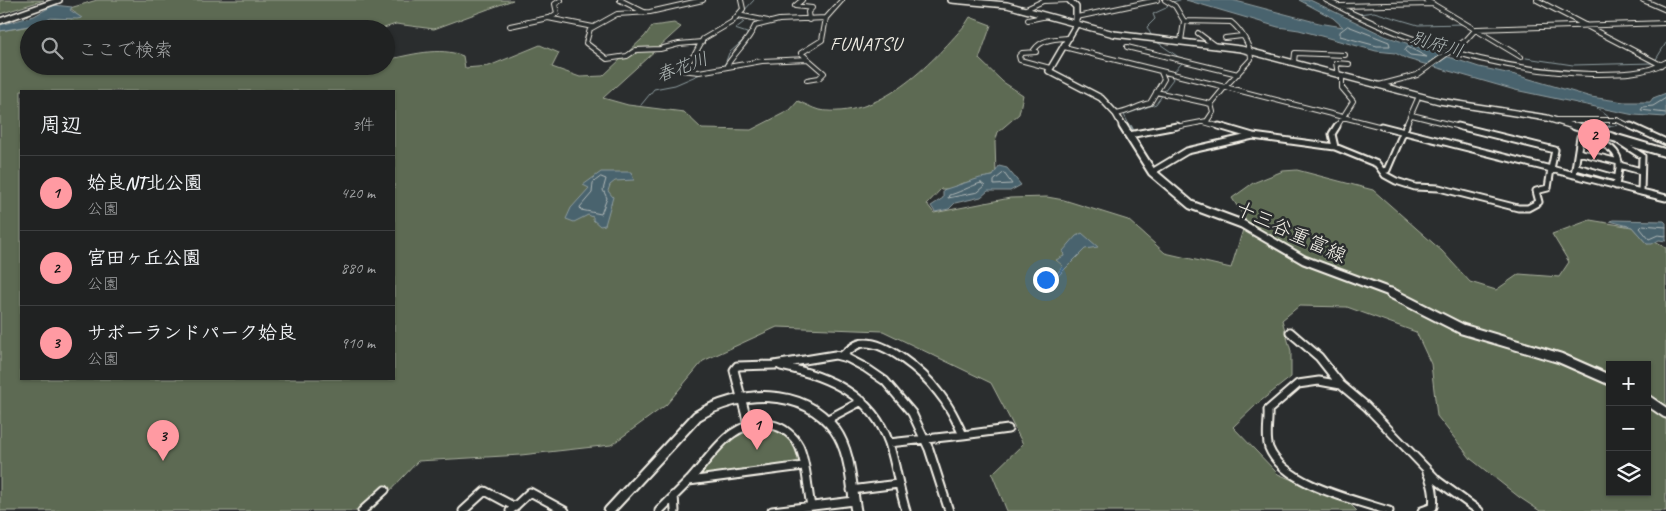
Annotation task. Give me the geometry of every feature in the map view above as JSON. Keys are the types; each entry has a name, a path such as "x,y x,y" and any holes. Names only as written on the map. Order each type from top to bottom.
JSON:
{"street":[{"path":"0,21 59,0"},
{"path":"549,18 557,13 555,4 561,0"},
{"path":"620,0 646,12"},
{"path":"702,0 646,12 617,14 593,27 588,32 586,43 605,59 627,56 636,50 660,49 679,44 702,42"},
{"path":"741,0 746,7 732,22 702,42 695,54 681,70 703,72 726,66 737,67 762,61 808,59"},
{"path":"802,0 795,6 812,8 808,12 809,20"},
{"path":"807,80 819,78 824,73 815,63 802,56 801,53 822,40 826,18 842,0"},
{"path":"952,0 1007,5 1114,34 1251,51 1419,96 1456,104 1521,112 1554,120 1666,153"},
{"path":"1024,10 1043,1 1069,0 1076,7 1077,17 1076,25 1070,38 1050,68 1020,60 1019,56 1022,53 1036,52 1034,50 1037,45 1045,40 1070,38"},
{"path":"1077,17 1157,0"},
{"path":"1165,0 1175,6 1184,21 1181,41"},
{"path":"1326,0 1389,29 1447,52 1514,67 1559,72 1624,73 1661,66 1666,62"},
{"path":"1426,0 1521,57"},
{"path":"1537,0 1661,66"},
{"path":"1644,0 1666,10"},
{"path":"1338,6 1433,4"},
{"path":"738,15 768,22 826,18"},
{"path":"1028,20 1047,16"},
{"path":"510,26 540,18 549,18 593,27"},
{"path":"1184,21 1225,21 1236,26 1251,51 1251,59 1211,104"},
{"path":"726,66 735,53 748,41 753,28 768,22"},
{"path":"1379,86 1417,75 1466,40 1476,29 1666,23"},
{"path":"1198,33 1214,45"},
{"path":"1225,38 1242,36"},
{"path":"1064,47 1666,198"},
{"path":"1128,47 1238,74"},
{"path":"1294,62 1295,53 1345,55"},
{"path":"1335,147 1332,134 1353,101 1342,88 1336,63 1349,64"},
{"name":"十三谷重富線","path":"1050,68 1054,75 1101,98 1116,114 1152,172 1191,205 1218,217 1242,224 1304,260 1403,297 1441,320 1462,329 1560,358 1606,378"},
{"path":"1116,114 1130,112 1136,106 1150,103 1164,80 1161,72"},
{"path":"1156,92 1211,104"},
{"path":"1383,171 1388,170 1419,96"},
{"path":"1204,122 1214,112 1211,104"},
{"path":"1129,135 1204,122 1253,136 1335,147 1372,161 1392,180 1408,185 1439,188 1518,208 1528,208 1539,202 1536,191 1548,188 1555,150 1412,116"},
{"path":"1554,120 1618,120 1666,142"},
{"path":"1152,172 1187,151 1247,139 1253,136"},
{"path":"1574,175 1577,167 1580,137 1613,149 1619,164 1616,186"},
{"path":"1615,138 1642,156 1641,192"},
{"path":"1578,152 1641,171"},
{"path":"1577,167 1616,178"},
{"path":"1290,332 1319,357 1341,385 1366,406 1438,481 1479,511"},
{"path":"843,355 860,344 875,344 901,359 937,390 952,411 963,434"},
{"path":"748,424 734,370 737,366 777,365 833,354 843,355 880,377 901,395 918,421 949,511"},
{"path":"777,365 805,370 836,382 862,401 880,422 889,443 906,511"},
{"path":"1341,385 1319,381 1298,384 1268,410 1269,448 1288,473 1313,485 1388,511"},
{"path":"609,511 697,417 721,404 742,398 784,398 802,405 826,420 836,431 841,443 855,506 811,506 772,511"},
{"path":"826,420 862,401"},
{"path":"1651,403 1666,413"},
{"path":"659,511 689,481 726,436 748,424 763,423 784,429 798,444 811,506"},
{"path":"889,443 1008,429"},
{"path":"689,481 803,466"},
{"path":"1422,511 1433,507 1435,498 1434,487 1425,467"},
{"path":"851,490 898,484"},
{"path":"362,511 385,490"},
{"path":"463,511 485,491 513,509 530,492 561,510"},
{"path":"674,495 675,511"}],"green space":[{"path":"0,0 44,0 0,14"},
{"path":"97,0 513,0 434,29 395,24 395,20 49,20 56,18 72,19 75,12 70,8"},
{"path":"970,17 991,25 979,59 1003,82 1023,95 1019,114 998,132 995,142 996,175 960,184 952,189 941,189 927,204 934,213 1010,198 1047,197 1064,200 1128,220 1165,253 1231,268 1246,220 1232,198 1253,183 1283,171 1297,170 1373,190 1442,251 1470,282 1496,290 1519,274 1559,277 1569,262 1552,234 1590,220 1632,227 1647,244 1655,242 1666,248 1666,511 1540,511 1471,459 1437,416 1431,364 1416,332 1347,307 1299,306 1282,320 1291,351 1291,377 1257,404 1233,427 1278,474 1350,504 1357,511 1007,511 992,474 1023,444 991,383 883,331 777,327 703,361 666,405 611,445 521,455 418,461 371,511 0,511 0,31 20,28 20,75 395,75 395,58 415,54 454,53 463,56 465,68 489,66 540,45 559,53 552,67 580,77 603,76 645,36 652,26 674,23 681,27 603,98 628,105 684,112 702,129 751,130 790,110 798,101 819,110 841,111 862,107 882,98 901,86 936,57"},
{"path":"763,423 792,437 803,466 689,481 726,436"}],"water":[{"path":"1186,0 1232,0 1319,23 1343,27 1333,18 1299,0 1310,0 1385,36 1479,67 1516,75 1591,97 1624,102 1650,102 1653,98 1666,93 1666,117 1634,115 1515,90 1407,59 1395,53 1376,51 1299,30 1278,27"},
{"path":"54,5 72,7 70,10 82,18 20,20 20,27 0,31 0,25 34,16"},
{"path":"999,166 1007,168 1021,185 1010,191 988,191 981,197 955,203 949,209 935,212 931,206 943,198 943,190 980,178 993,176"},
{"path":"601,172 631,172 634,180 615,181 610,185 608,191 613,197 605,225 600,226 593,220 593,217 588,215 574,222 566,219 571,208 589,188 583,185"},
{"path":"1610,221 1664,221 1666,223 1666,241 1659,240 1652,244 1647,244 1632,227"},
{"path":"1082,233 1098,247 1085,249 1057,277 1056,275 1063,266 1056,260 1064,256 1063,251 1076,236"}],"waterway":[{"name":"春花川","path":"741,14 754,0"},
{"path":"1172,2 1180,0"},
{"path":"1152,37 1147,27 1155,19 1153,14 1166,8 1168,4"},
{"name":"別府川","path":"1359,14 1374,12 1418,25 1464,24"},
{"name":"春花川","path":"719,67 725,64 729,53 747,37 747,33 735,29 744,22 738,19 740,17"},
{"path":"1154,40 1180,58"},
{"path":"1655,61 1666,43"},
{"path":"1526,58 1573,65 1652,63"},
{"path":"1173,73 1183,62"},
{"name":"春花川","path":"641,105 654,89 675,85 705,72"},
{"path":"1164,91 1173,79 1171,76"},
{"path":"1131,128 1124,115 1156,104 1163,94"},
{"path":"1597,108 1610,118"},
{"path":"1604,128 1618,125 1615,122"},
{"path":"1131,126 1134,132"},
{"path":"1597,129 1611,126"}],"place":[{"name":"宮田ヶ丘公園","path":"1594,160"},
{"name":"姶良NT北公園","path":"757,450"},
{"name":"サボーランドパーク姶良","path":"163,461"}],"district":[{"name":"FUNATSU","path":"866,44"}]}
